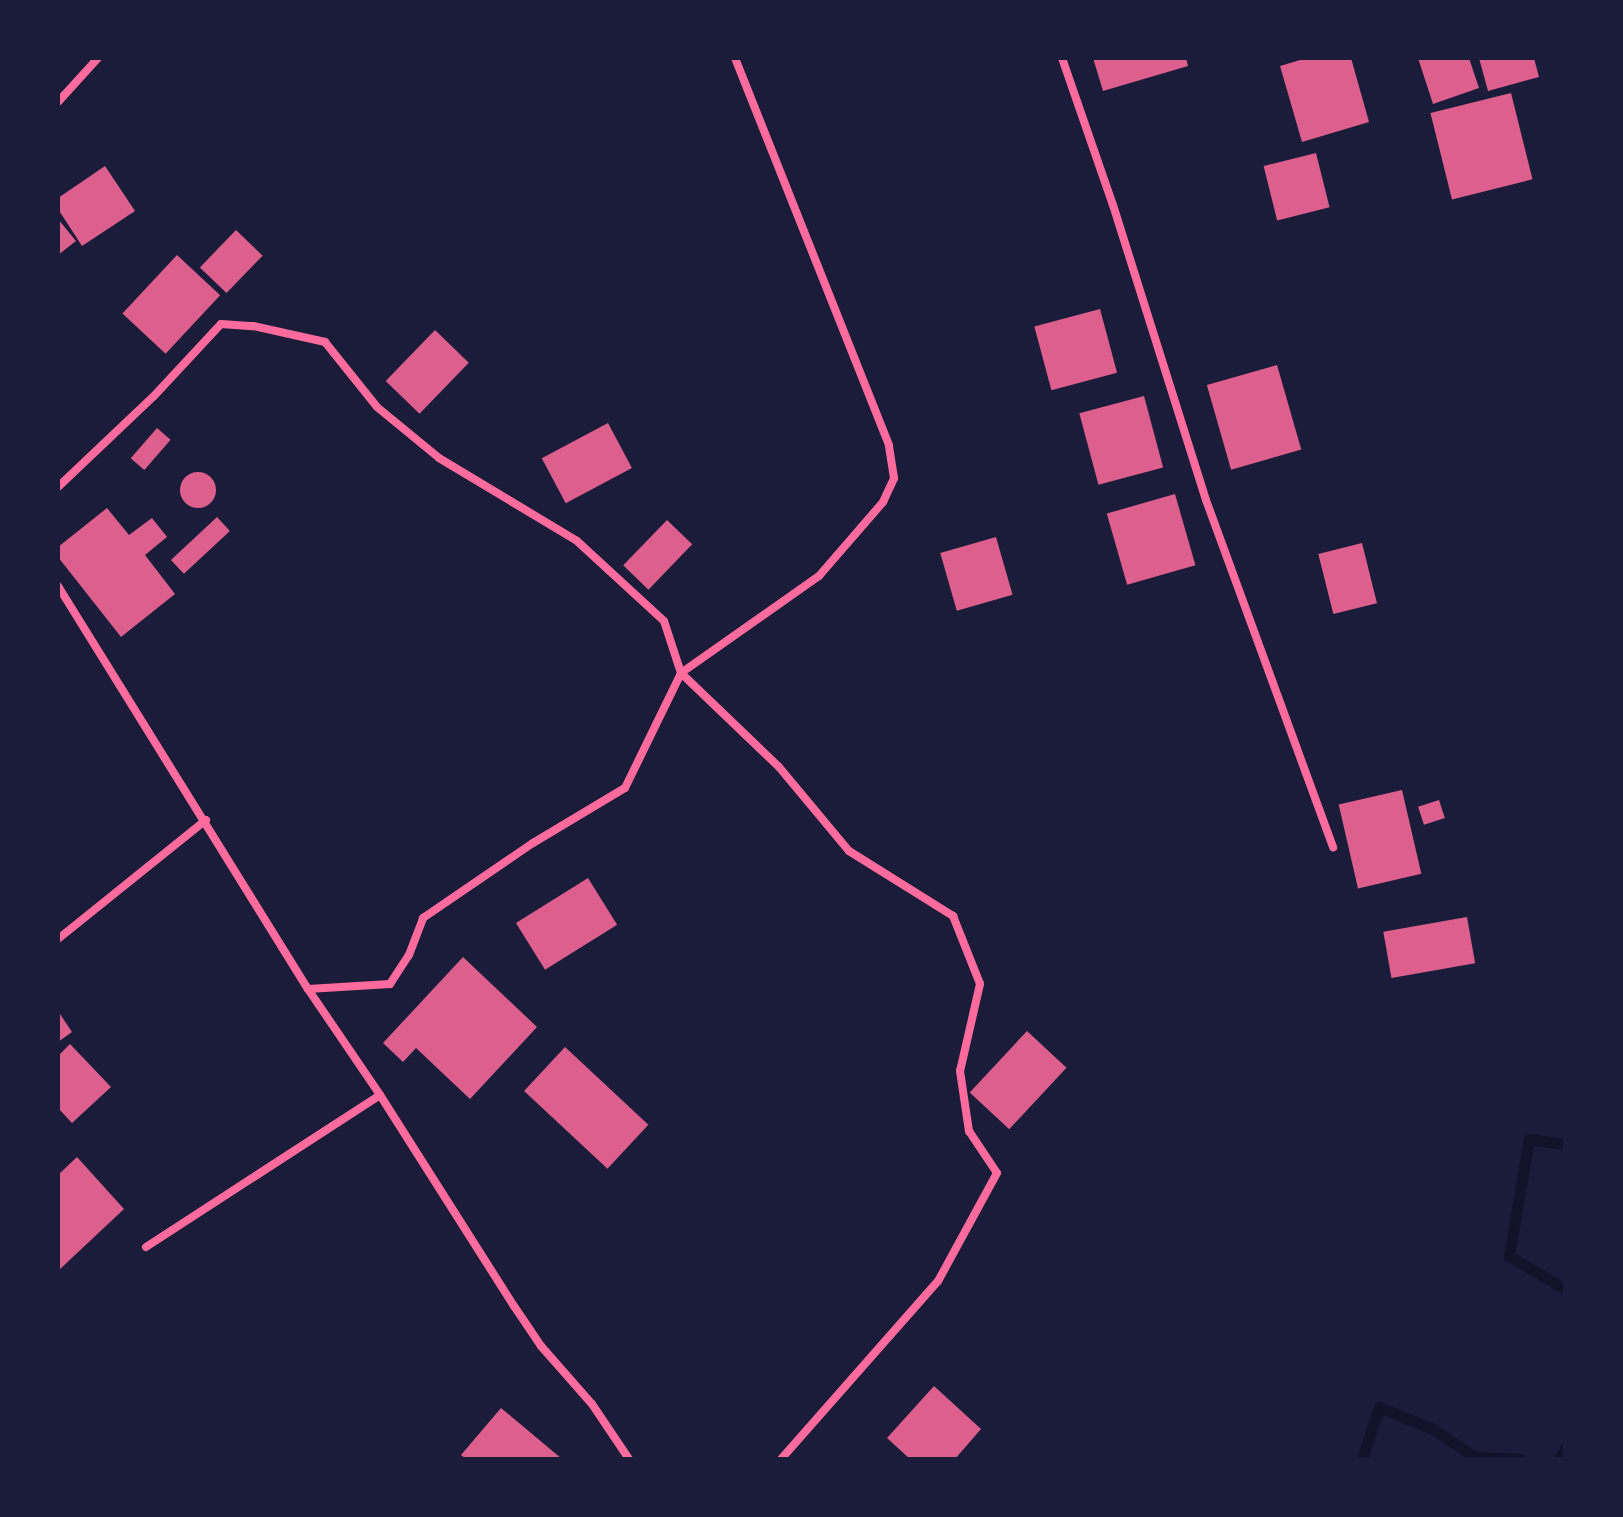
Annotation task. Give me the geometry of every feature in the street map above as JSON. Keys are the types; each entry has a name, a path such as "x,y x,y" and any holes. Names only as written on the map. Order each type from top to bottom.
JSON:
{"street":[{"path":"58,102 98,58"},
{"path":"308,989 390,984 409,955 423,918 533,843 625,788 681,673 819,576 883,502 894,478 889,445 735,58"},
{"path":"1062,58 1113,205 1206,500 1333,847"},
{"path":"58,487 154,396 221,324 253,326 325,342 387,416 439,458 577,541 664,621 681,673 779,767 849,851 953,916 980,984 960,1071 969,1131 997,1173 938,1281 781,1459"},
{"path":"58,586 206,820 308,989 541,1346 592,1404 629,1459"},
{"path":"58,939 206,820"},
{"path":"146,1247 380,1095"}],"building":[{"path":"1093,58 1186,58 1188,66 1103,91"},
{"path":"1307,58 1351,58 1369,122 1302,142 1280,66"},
{"path":"1418,58 1469,58 1479,88 1433,104"},
{"path":"1479,58 1534,58 1539,77 1488,91"},
{"path":"1511,93 1533,179 1452,199 1430,113"},
{"path":"1316,153 1330,207 1277,220 1264,166"},
{"path":"105,166 135,211 82,246 58,209 58,198"},
{"path":"58,219 76,241 58,255"},
{"path":"236,230 263,256 226,293 200,267"},
{"path":"177,255 220,295 166,354 122,314"},
{"path":"1100,309 1117,373 1051,390 1034,327"},
{"path":"435,330 469,363 419,414 386,381"},
{"path":"1277,365 1301,450 1231,470 1207,385"},
{"path":"1144,396 1163,467 1098,485 1079,413"},
{"path":"608,423 632,468 566,503 542,458"},
{"path":"157,428 171,440 144,470 131,458"},
{"path":"198,472 211,477 216,490 211,503 198,508 185,503 180,490 185,477"},
{"path":"1175,494 1195,565 1127,585 1107,514"},
{"path":"107,508 129,535 152,518 167,537 145,555 175,594 121,637 58,557 58,547"},
{"path":"217,517 230,531 184,574 171,560"},
{"path":"667,520 692,544 648,590 623,565"},
{"path":"996,537 1013,595 957,611 940,553"},
{"path":"1362,543 1377,603 1333,614 1318,554"},
{"path":"1402,790 1421,874 1358,888 1339,805"},
{"path":"1439,800 1445,818 1424,825 1418,807"},
{"path":"588,878 617,925 545,970 516,923"},
{"path":"1467,917 1475,963 1391,978 1383,932"},
{"path":"463,957 537,1027 470,1099 416,1048 403,1062 383,1043"},
{"path":"58,1011 72,1032 58,1042"},
{"path":"1027,1031 1066,1068 1009,1129 970,1092"},
{"path":"70,1044 111,1087 72,1123 58,1108 58,1056"},
{"path":"565,1047 648,1125 607,1169 524,1091"},
{"path":"77,1157 124,1209 58,1271 58,1175"},
{"path":"934,1386 981,1429 955,1459 910,1459 887,1438"},
{"path":"501,1408 562,1459 466,1459 461,1455"}],"waterway":[{"path":"1565,1144 1529,1139 1509,1256 1565,1289"},
{"path":"1362,1459 1379,1407 1433,1429 1475,1457 1520,1459"},
{"path":"1559,1459 1565,1448"}]}
